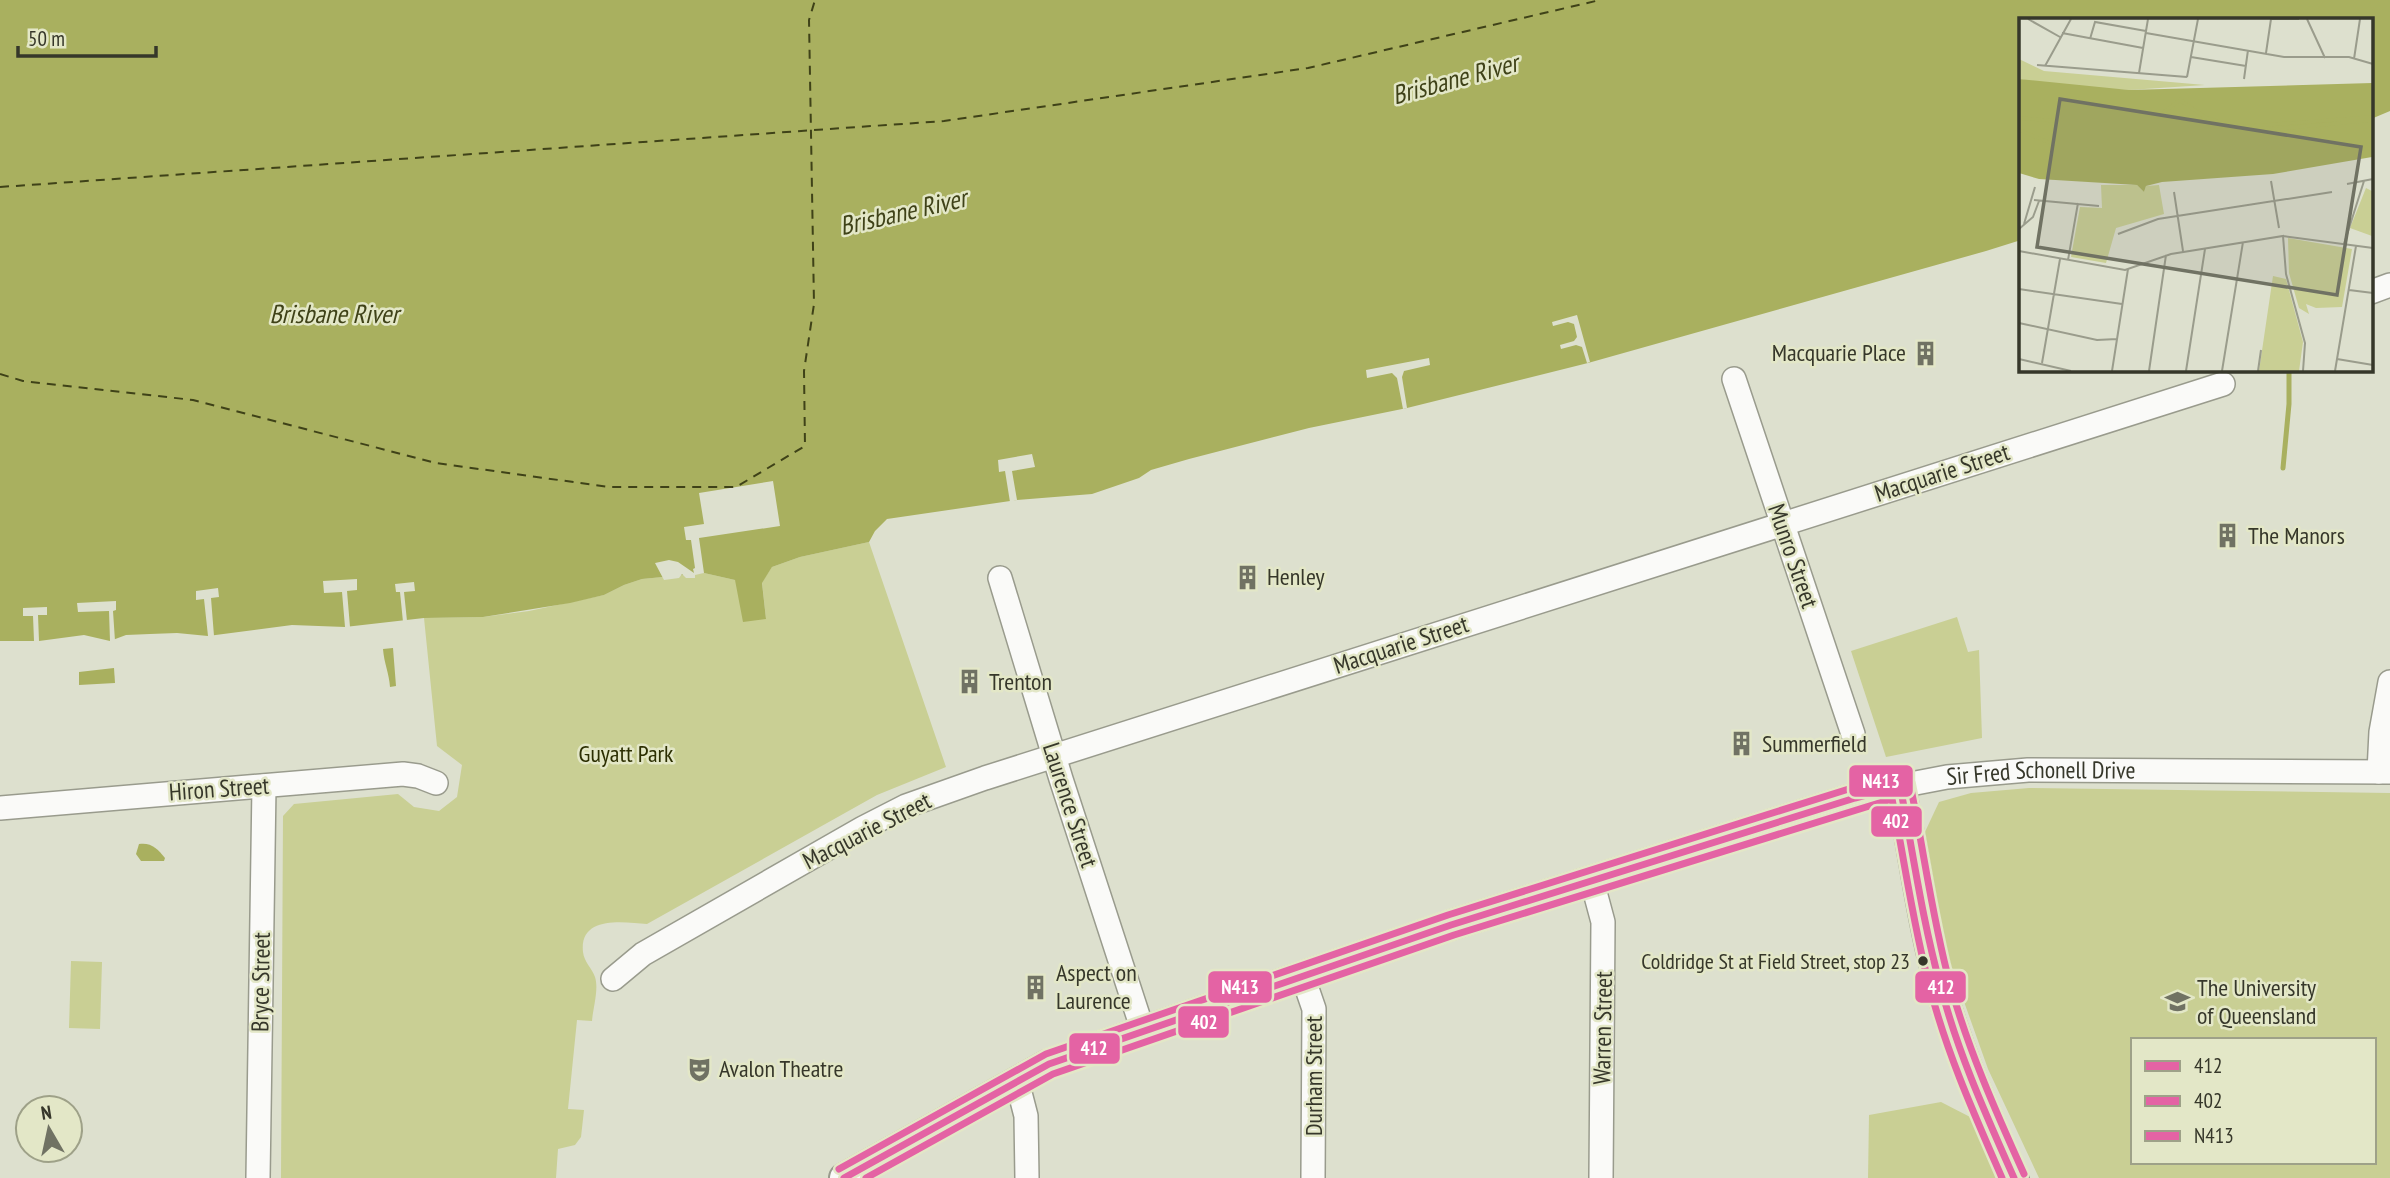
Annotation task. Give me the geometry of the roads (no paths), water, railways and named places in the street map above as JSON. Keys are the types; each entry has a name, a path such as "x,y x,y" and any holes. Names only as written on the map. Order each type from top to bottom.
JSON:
{"main road":[{"name":"Sir Fred Schonell Drive","path":"844,1178 1049,1064 1451,926 1855,797 1900,786"},
{"path":"1900,786 1940,986 1970,1077 2014,1178"}],"street":[{"path":"2372,292 2390,285"},
{"name":"Munro Street","path":"1734,379 1853,734"},
{"name":"Macquarie Street","path":"613,979 631,963 682,931 906,806 2223,384"},
{"name":"Laurence Street","path":"1000,578 1054,757 1143,1031"},
{"path":"2384,772 2381,732 2390,682"},
{"name":"Sir Fred Schonell Drive","path":"1900,786 1947,777 2028,770 2384,772"},
{"name":"Hiron Street","path":"0,808 408,774 436,783"},
{"name":"Bryce Street","path":"258,1178 264,786"},
{"name":"Warren Street","path":"1592,881 1604,922 1601,1178"},
{"name":"Durham Street","path":"1303,976 1314,1009 1313,1178"},
{"path":"1017,1081 1026,1116 1027,1178"}],"water":[{"name":"Brisbane River","path":"0,0 2390,0 2390,111 2372,119 2372,18 2019,18 2019,241 1588,363 1189,459 1151,470 1139,478 1092,494 1017,500 887,519 869,542 800,557 772,567 762,583 766,619 743,622 735,580 704,573 642,579 604,595 483,617 424,618 345,627 292,625 208,636 177,633 126,635 110,641 84,635 39,641 0,641"},
{"path":"393,648 396,686 390,687 383,649"},
{"path":"114,668 115,683 79,685 79,672"},
{"path":"139,844 154,847 165,858 164,861 141,861 136,854"}],"waterway":[{"path":"2283,468 2289,371"}],"place":[{"name":"Macquarie Place","path":"1926,353"},
{"name":"The Manors","path":"2228,536"},
{"name":"Henley","path":"1247,577"},
{"name":"Trenton","path":"969,682"},
{"name":"Summerfield","path":"1742,744"},
{"name":"Coldridge St at Field Street, stop 23","path":"1923,961"},
{"name":"Aspect on Laurence","path":"1036,987"},
{"name":"The University of Queensland","path":"2177,1002"},
{"name":"Avalon Theatre","path":"699,1069"}],"park label":[{"name":"Guyatt Park","path":"626,754"}]}
